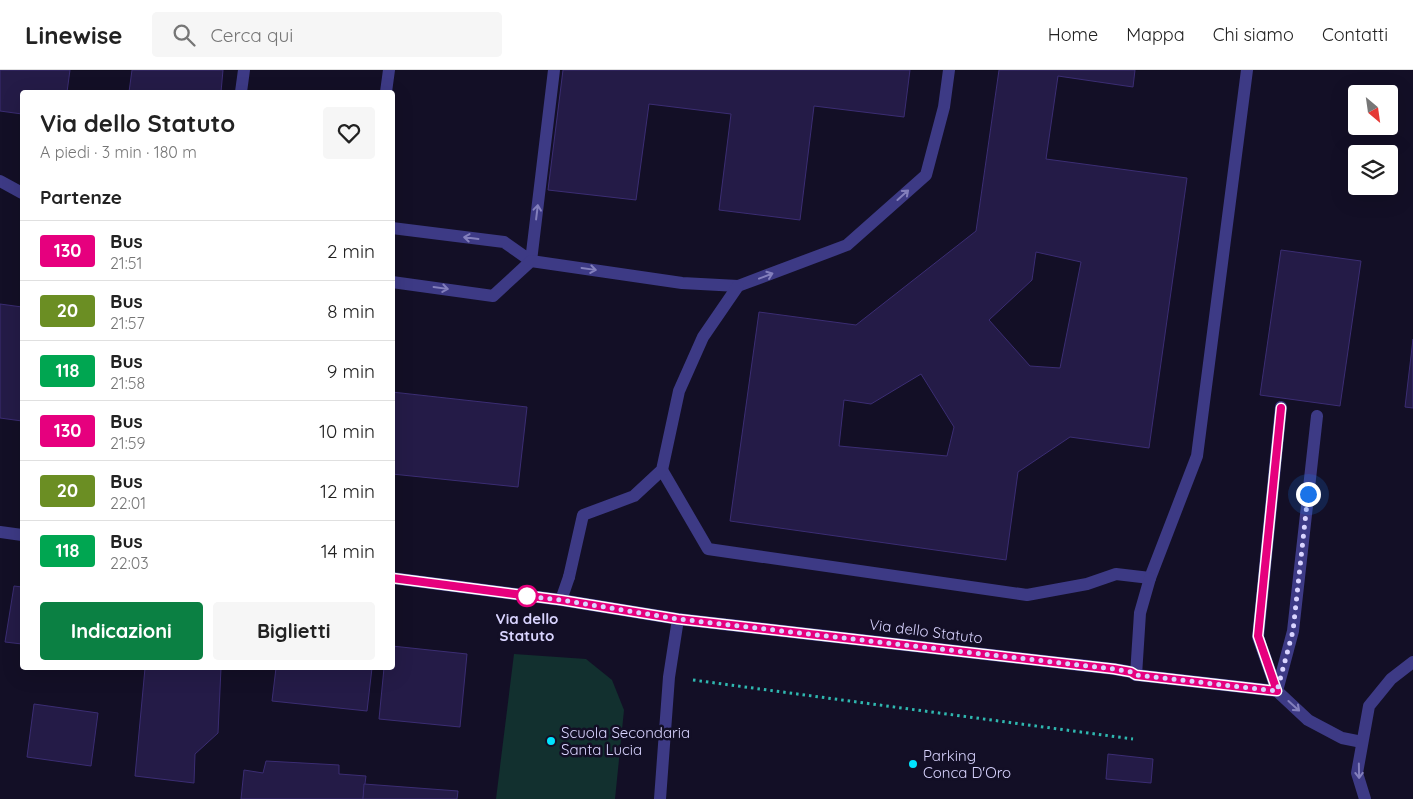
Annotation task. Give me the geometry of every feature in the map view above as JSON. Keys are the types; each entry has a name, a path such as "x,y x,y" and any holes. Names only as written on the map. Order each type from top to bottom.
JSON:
{"street":[{"path":"241,90 244,70"},
{"path":"386,90 388,70"},
{"path":"395,282 493,296 531,261 554,70"},
{"path":"395,228 504,242 531,261 682,283 738,286 847,245 926,175 944,107 949,70"},
{"path":"1136,675 1140,613 1150,578 1197,456 1247,70"},
{"path":"0,181 20,192"},
{"path":"561,600 569,577 583,515 634,496 662,470 679,391 703,337 738,286"},
{"path":"1281,408 1258,636 1277,691 1308,720 1342,738 1362,742"},
{"path":"1277,691 1293,631 1317,416"},
{"path":"662,470 708,549 1027,595 1087,584 1116,574 1150,578"},
{"path":"0,532 20,535"},
{"name":"Via dello Statuto","path":"395,578 561,600 678,619 1114,669 1131,672 1136,675 1277,691"},
{"path":"660,799 669,677 678,619"},
{"path":"1365,799 1357,773 1369,706 1391,678 1413,662"}],"path":[{"path":"669,677 1133,739"}],"green space":[{"name":"Scuola Secondaria Santa Lucia","path":"514,654 586,659 612,680 624,710 615,799 496,799"}],"building":[{"path":"0,70 70,70 67,90 20,90 20,114 0,111"},
{"path":"132,70 223,70 221,90 129,90"},
{"path":"563,70 910,70 904,117 814,106 800,220 719,210 731,114 649,104 636,200 548,190"},
{"path":"999,70 1135,70 1133,87 1058,76 1046,159 1187,178 1149,448 1070,437 1018,472 1006,560 730,521 759,312 856,325 976,231","holes":["1036,252 1081,262 1060,368 1030,366 989,320 1032,280","921,374 954,427 947,456 839,446 844,400 871,404"]},
{"path":"1281,250 1361,261 1340,406 1260,395"},
{"path":"0,304 20,307 20,421 0,418"},
{"path":"1413,339 1413,408 1405,407"},
{"path":"395,392 527,407 518,487 395,474"},
{"path":"14,586 20,587 20,644 5,642"},
{"path":"395,646 467,654 460,727 379,719 384,670 395,670"},
{"path":"145,670 221,670 218,733 195,754 194,783 135,776"},
{"path":"276,670 372,670 367,711 272,701"},
{"path":"34,704 98,713 91,766 27,757"},
{"path":"1108,754 1153,759 1151,783 1106,779"},
{"path":"266,761 339,765 339,774 366,776 363,799 241,799 244,770 263,773"},
{"path":"364,784 458,791 457,799 363,799"}],"bus line":[{"name":"130","path":"395,578 561,600 678,619 1114,669 1131,672 1136,675 1277,691 1258,636 1281,408"}],"place":[{"name":"Via dello Statuto","path":"527,596"},
{"name":"Scuola Secondaria Santa Lucia","path":"551,741"},
{"name":"Parking Conca D'Oro","path":"913,764"}],"route":[{"path":"527,596 525,596 678,619 1114,669 1131,672 1136,675 1277,691 1293,631 1308,494"}]}
